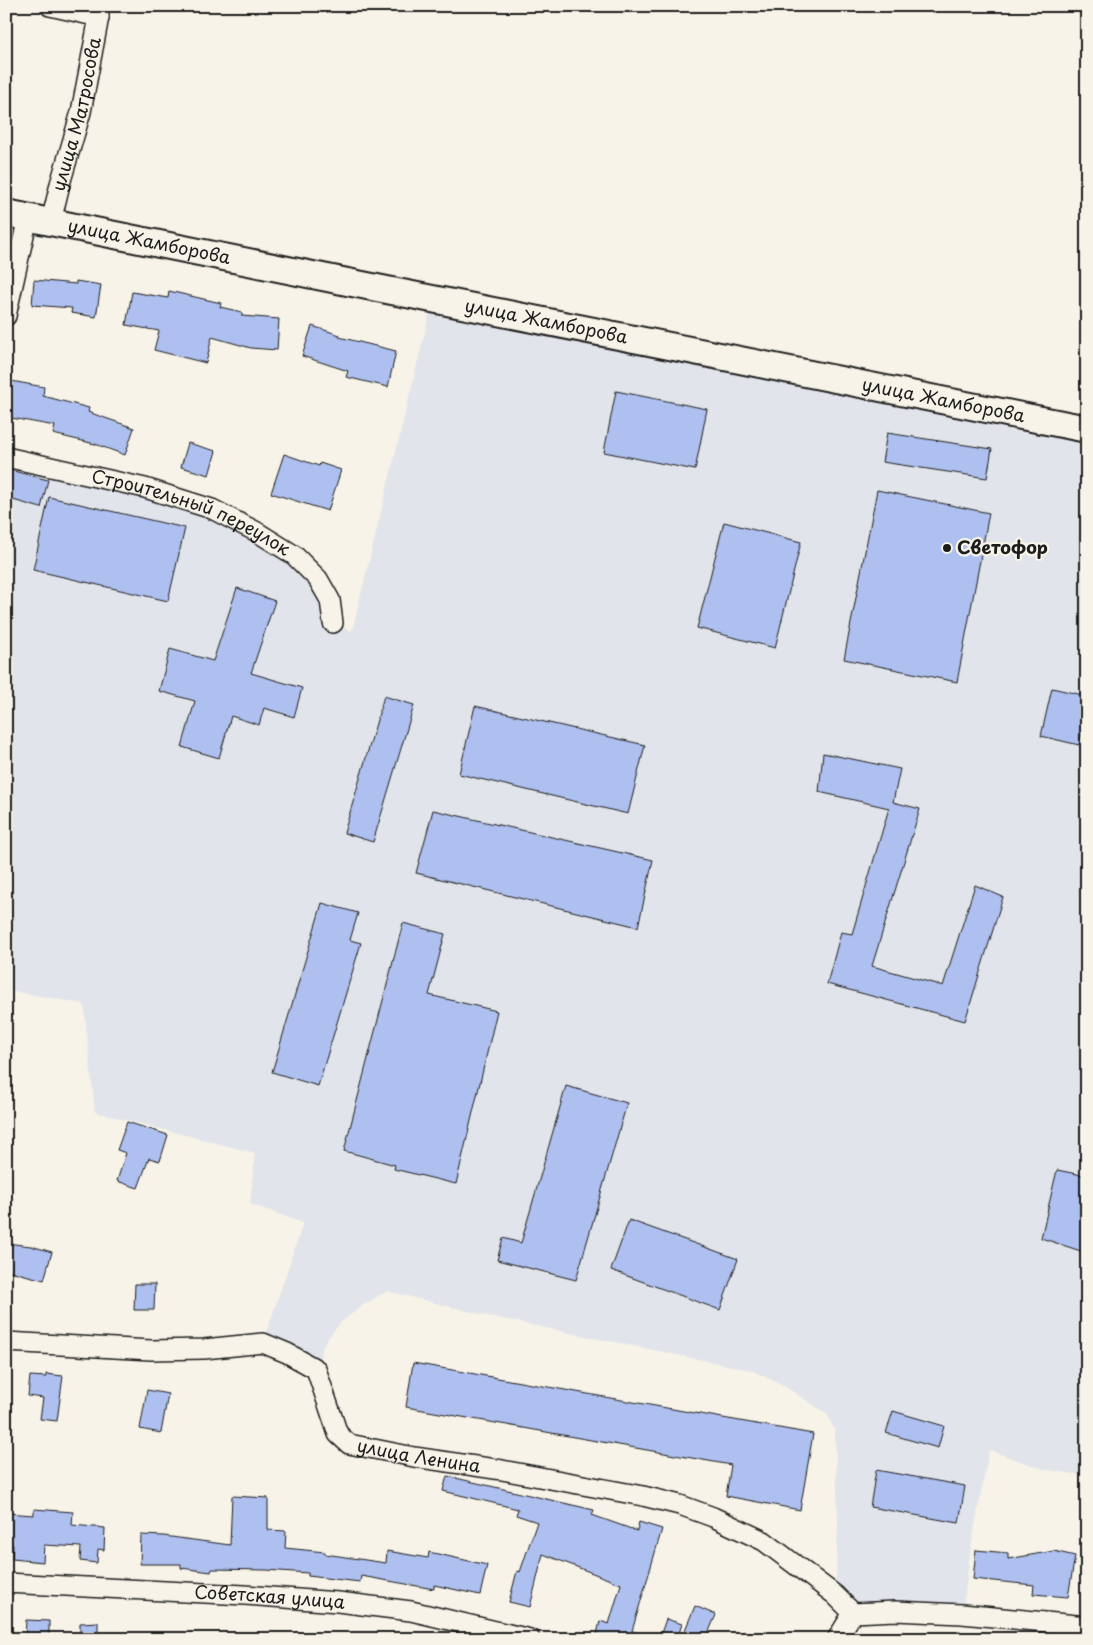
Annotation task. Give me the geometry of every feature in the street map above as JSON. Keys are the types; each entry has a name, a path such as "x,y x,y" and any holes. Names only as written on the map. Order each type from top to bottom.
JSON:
{"street":[{"path":"50,6 99,12"},
{"name":"улица Матросова","path":"6,316 28,217 60,184 81,112 99,12"},
{"name":"улица Жамборова","path":"28,217 1087,429"},
{"name":"Строительный переулок","path":"6,457 145,488 212,509 258,532 294,555 318,579 330,600 333,623"},
{"name":"улица Ленина","path":"6,1342 151,1350 204,1349 262,1343 287,1352 316,1369 338,1434 349,1444 414,1457 502,1470 643,1496 680,1505 764,1541 835,1595 853,1613"},
{"name":"Советская улица","path":"6,1583 245,1595 338,1602 411,1611 530,1639"},
{"path":"837,1639 853,1613 962,1614 1087,1626"}],"shaded area":[{"path":"433,299 1087,429 1087,1476 1043,1469 989,1450 971,1547 962,1614 853,1613 835,1595 838,1523 835,1431 827,1414 786,1387 751,1370 492,1317 387,1291 363,1305 340,1323 324,1343 316,1369 263,1343 303,1223 250,1204 255,1153 95,1112 84,1004 6,990 6,457 145,488 294,555 333,623 352,631"}],"building":[{"path":"34,280 76,284 76,281 101,285 96,317 71,313 72,308 32,305"},
{"path":"169,291 221,303 220,307 242,312 242,316 279,319 277,350 251,348 212,337 206,363 154,350 159,331 126,325 132,292 168,298"},
{"path":"312,326 340,335 339,337 396,351 388,387 346,377 348,371 302,356"},
{"path":"11,381 44,387 43,396 89,408 88,412 134,428 125,455 95,444 53,434 55,426 6,417"},
{"path":"616,391 707,409 695,470 604,452"},
{"path":"887,433 992,449 987,478 882,462"},
{"path":"188,443 216,451 209,475 181,467"},
{"path":"284,454 319,466 320,463 341,470 328,511 271,493"},
{"path":"6,469 48,480 41,508 6,498"},
{"path":"877,490 989,513 957,682 844,659"},
{"path":"49,497 185,528 168,601 33,570"},
{"path":"724,522 801,542 775,648 697,628"},
{"path":"237,588 275,601 251,673 302,688 294,717 264,708 259,725 231,716 219,758 182,747 195,701 159,691 170,649 213,661"},
{"path":"1052,688 1087,696 1087,711 1079,745 1041,736"},
{"path":"384,696 414,705 373,842 344,833"},
{"path":"475,706 645,745 628,814 459,774"},
{"path":"823,753 900,769 893,802 920,809 872,966 943,986 975,885 1003,897 965,1021 827,984 841,932 852,934 889,808 819,792"},
{"path":"433,810 653,860 638,927 416,873"},
{"path":"322,903 358,913 350,940 361,943 318,1086 272,1072"},
{"path":"403,923 445,934 429,995 497,1011 456,1184 394,1169 395,1165 344,1151"},
{"path":"566,1086 627,1103 576,1280 497,1260 503,1238 521,1243"},
{"path":"127,1122 168,1135 160,1161 149,1158 138,1188 117,1181 126,1153 117,1150"},
{"path":"1057,1170 1087,1176 1087,1253 1041,1238"},
{"path":"629,1220 738,1259 720,1310 611,1270"},
{"path":"6,1243 31,1246 52,1252 44,1280 6,1270"},
{"path":"135,1284 155,1284 154,1310 134,1310"},
{"path":"413,1363 813,1434 800,1510 726,1496 731,1465 406,1407"},
{"path":"46,1374 63,1376 57,1421 40,1419 43,1398 28,1396 30,1376 46,1377"},
{"path":"147,1390 168,1394 161,1433 140,1429"},
{"path":"893,1411 944,1426 938,1448 886,1433"},
{"path":"876,1470 965,1486 959,1523 870,1507"},
{"path":"447,1476 594,1510 592,1515 637,1531 639,1522 662,1529 632,1631 645,1635 645,1639 596,1639 600,1621 609,1624 621,1584 543,1554 530,1607 509,1602 517,1571 520,1572 537,1522 516,1515 518,1509 443,1491"},
{"path":"232,1496 268,1498 268,1530 286,1531 285,1548 325,1552 325,1554 386,1563 387,1551 428,1558 429,1552 487,1565 480,1595 434,1585 434,1589 361,1576 360,1582 308,1576 308,1573 212,1569 211,1572 181,1568 181,1564 140,1564 141,1535 164,1536 230,1545"},
{"path":"34,1509 73,1512 72,1525 105,1528 104,1550 98,1549 97,1563 80,1561 81,1547 44,1545 43,1562 12,1559 13,1545 6,1545 6,1513 34,1515"},
{"path":"976,1550 1008,1553 1008,1559 1054,1551 1075,1556 1068,1597 1033,1594 1034,1585 973,1579"},
{"path":"695,1606 716,1615 706,1638 685,1630"},
{"path":"666,1619 682,1624 677,1639 659,1639"},
{"path":"26,1620 49,1621 49,1639 25,1639"},
{"path":"98,1622 98,1639 80,1639 80,1623"}],"place":[{"name":"Светофор","path":"947,548"}]}
